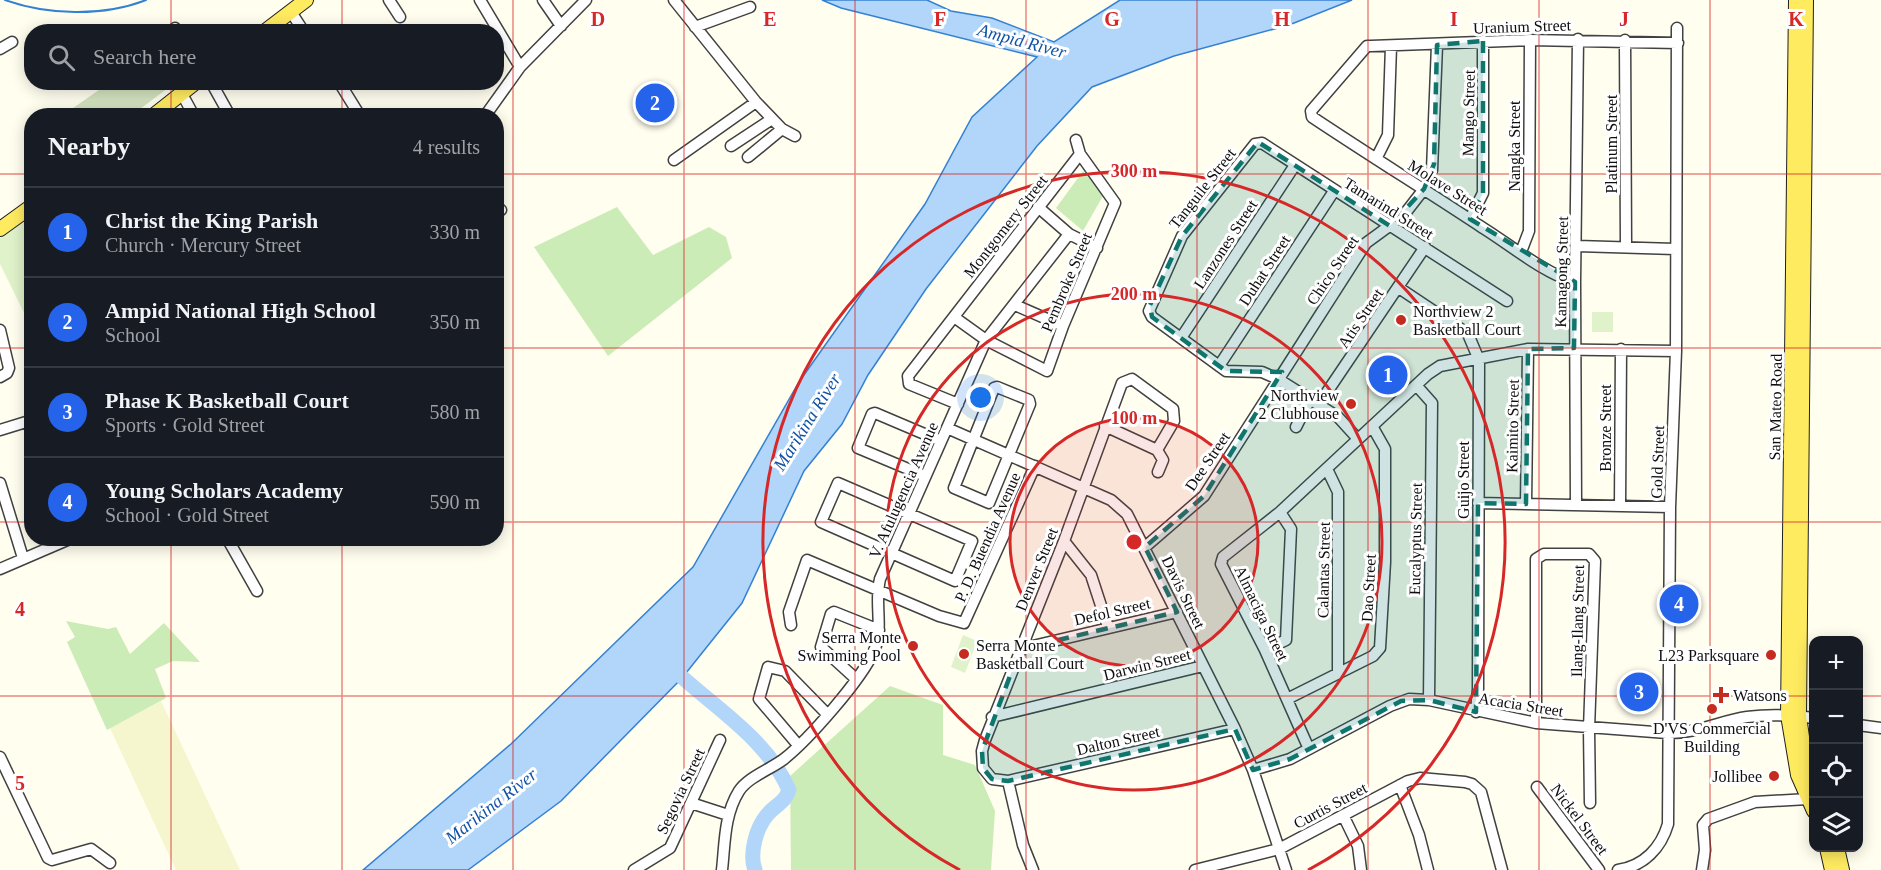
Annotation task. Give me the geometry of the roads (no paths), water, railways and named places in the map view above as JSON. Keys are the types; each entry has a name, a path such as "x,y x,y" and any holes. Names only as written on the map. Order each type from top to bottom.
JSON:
{"main road":[{"path":"275,24 306,0"},
{"name":"San Mateo Road","path":"1796,0 1801,29"},
{"name":"San Mateo Road","path":"1806,0 1801,29 1798,775 1811,798"},
{"path":"164,108 187,90"},
{"path":"0,230 24,212"},
{"path":"1828,852 1832,870"},
{"path":"1838,852 1842,870"}],"street":[{"path":"389,0 400,17"},
{"path":"480,0 494,24"},
{"path":"543,0 561,26"},
{"path":"504,89 520,67 586,0"},
{"path":"674,0 756,102 782,129 795,136"},
{"path":"694,27 750,7"},
{"path":"291,12 299,24"},
{"name":"Gold Street","path":"1618,870 1638,864 1650,855 1665,836 1668,824 1670,507 1676,351 1677,28"},
{"name":"Uranium Street","path":"1311,111 1367,46 1578,39 1678,43"},
{"name":"Kamagong Street","path":"1576,505 1574,348 1578,39"},
{"path":"504,40 520,67"},
{"name":"Nangka Street","path":"1521,252 1529,231 1530,40"},
{"name":"Platinum Street","path":"1625,40 1626,247"},
{"name":"Mango Street","path":"1470,219 1483,193 1484,41"},
{"path":"0,49 12,42"},
{"name":"Chico Street","path":"1278,379 1366,243 1403,216 1424,189 1434,164 1437,45"},
{"path":"1376,159 1388,135 1391,46"},
{"path":"215,90 226,108"},
{"path":"344,90 355,108"},
{"path":"491,108 504,90"},
{"path":"182,94 190,108"},
{"path":"674,160 756,102"},
{"name":"Molave Street","path":"1311,111 1312,117 1376,159 1563,278 1575,282"},
{"path":"731,146 772,119"},
{"path":"748,158 782,129"},
{"path":"1076,140 1080,154"},
{"name":"Tamarind Street","path":"1255,144 1262,143 1507,301"},
{"name":"Tanguile Street","path":"1181,338 1152,317 1149,311 1150,305 1182,236 1255,144"},
{"name":"Pembroke Street","path":"986,340 1047,371 1063,326 1114,206 1114,199 1080,154"},
{"name":"Montgomery Street","path":"957,404 907,381 908,376 1080,154"},
{"name":"Lanzones Street","path":"1181,338 1295,165"},
{"name":"Duhat Street","path":"1219,366 1334,191"},
{"path":"1038,207 1069,234 1097,248"},
{"name":"V. Afulugencia Avenue","path":"722,870 728,815 740,789 784,759 798,745 856,679 875,650 879,630 878,589 925,476 986,340 1069,234"},
{"path":"1577,246 1675,249"},
{"name":"Atis Street","path":"1296,427 1399,288 1425,248"},
{"name":"Guijo Street","path":"1399,288 1468,334 1479,360 1476,712"},
{"path":"1015,305 1063,326"},
{"path":"954,317 986,340"},
{"path":"0,330 9,368 8,373 0,377"},
{"path":"1181,338 1226,371 1262,372 1278,379 1338,417 1358,439"},
{"name":"Almaciga Street","path":"1310,749 1266,650 1220,561 1280,512 1416,385 1440,366 1528,349 1676,351"},
{"name":"Kaimito Street","path":"1526,504 1528,349"},
{"name":"Bronze Street","path":"1620,506 1621,349"},
{"name":"Denver Street","path":"1008,781 992,779 983,768 982,751 992,717 1064,542 1122,383 1132,379 1173,409 1174,421 1157,450"},
{"name":"Dee Street","path":"1145,547 1204,496 1278,379"},
{"name":"Eucalyptus Street","path":"1416,385 1432,403 1429,700"},
{"path":"995,387 1029,400 1030,404 989,503 954,488 973,439 995,387"},
{"path":"925,476 858,448 872,414 875,413 941,441"},
{"path":"0,430 24,423"},
{"path":"1105,426 1157,450 1163,460 1158,472"},
{"name":"Dao Street","path":"1287,699 1373,656 1380,648 1384,562 1385,449 1372,426"},
{"name":"Davis Street","path":"947,428 1035,466 1122,508 1145,547 1235,729 1253,770 1286,870"},
{"name":"P. D. Buendia Avenue","path":"878,589 961,624 966,620 1035,466"},
{"name":"Calantas Street","path":"1327,469 1338,492 1338,674"},
{"path":"0,483 23,558"},
{"path":"838,483 910,512 972,541 955,581 892,553 821,522 838,483"},
{"path":"1478,503 1670,507"},
{"path":"1266,650 1286,640 1291,529 1280,512"},
{"path":"1064,542 1090,575 1108,627"},
{"path":"0,569 51,546"},
{"path":"232,546 257,591"},
{"name":"Ilang-Ilang Street","path":"1536,723 1536,559 1544,554 1588,555 1595,561 1589,729"},
{"path":"791,625 789,612 807,560 878,589"},
{"path":"856,679 821,647 831,614 834,612 879,630"},
{"name":"Defol Street","path":"1020,649 1177,612"},
{"name":"Darwin Street","path":"992,717 1203,666"},
{"path":"798,745 759,699 768,667 785,671 827,714"},
{"name":"Acacia Street","path":"1253,770 1278,763 1310,749 1401,701 1429,700 1476,712 1536,723 1589,729 1667,733 1686,732 1746,717 1800,717"},
{"path":"1863,726 1881,728"},
{"name":"Dalton Street","path":"1008,781 1235,729"},
{"path":"1589,729 1590,803"},
{"name":"Segovia Street","path":"634,870 648,867 670,848 720,741"},
{"path":"0,757 48,858 57,859 91,849 100,853 110,863"},
{"name":"Curtis Street","path":"1195,870 1217,868 1280,849 1400,785 1420,778 1465,782 1478,787 1485,800 1502,870"},
{"path":"1008,781 1023,844 1033,870"},
{"path":"1400,785 1419,836 1428,870"},
{"name":"Nickel Street","path":"1537,787 1599,870"},
{"path":"1702,870 1705,850 1703,825 1708,819 1755,802 1809,799"},
{"path":"691,803 728,815"},
{"path":"1343,816 1358,846 1361,870"}],"water":[{"path":"822,0 927,0 951,11 992,18 1054,42 1120,0 1352,0 1289,25 1174,56 1092,87 1037,146 926,289 868,375 842,424 804,471 742,603 682,678 561,801 468,870 363,870 511,744 693,567 799,382 925,204 972,117 1037,57 841,8"}],"waterway":[{"path":"5,0 39,9 75,12 112,9 146,0"},
{"path":"668,664 751,737 779,771 789,790 785,798 763,820 760,827 753,849 755,870"}],"place":[{"name":"Ampid National High School","path":"655,103"},
{"name":"Northview 2 Basketball Court","path":"1401,320"},
{"name":"Christ the King Parish","path":"1388,375"},
{"name":"Northview 2 Clubhouse","path":"1351,404"},
{"name":"Young Scholars Academy","path":"1679,604"},
{"name":"Serra Monte Swimming Pool","path":"913,646"},
{"name":"Serra Monte Basketball Court","path":"964,654"},
{"name":"L23 Parksquare","path":"1771,655"},
{"name":"Phase K Basketball Court","path":"1639,692"},
{"name":"Watsons","path":"1721,695"},
{"name":"D'VS Commercial Building","path":"1712,709"},
{"name":"Jollibee","path":"1774,776"}],"water label":[{"name":"Ampid River","path":"1022,41"},
{"name":"Marikina River","path":"807,422"},
{"name":"Marikina River","path":"491,806"}]}
